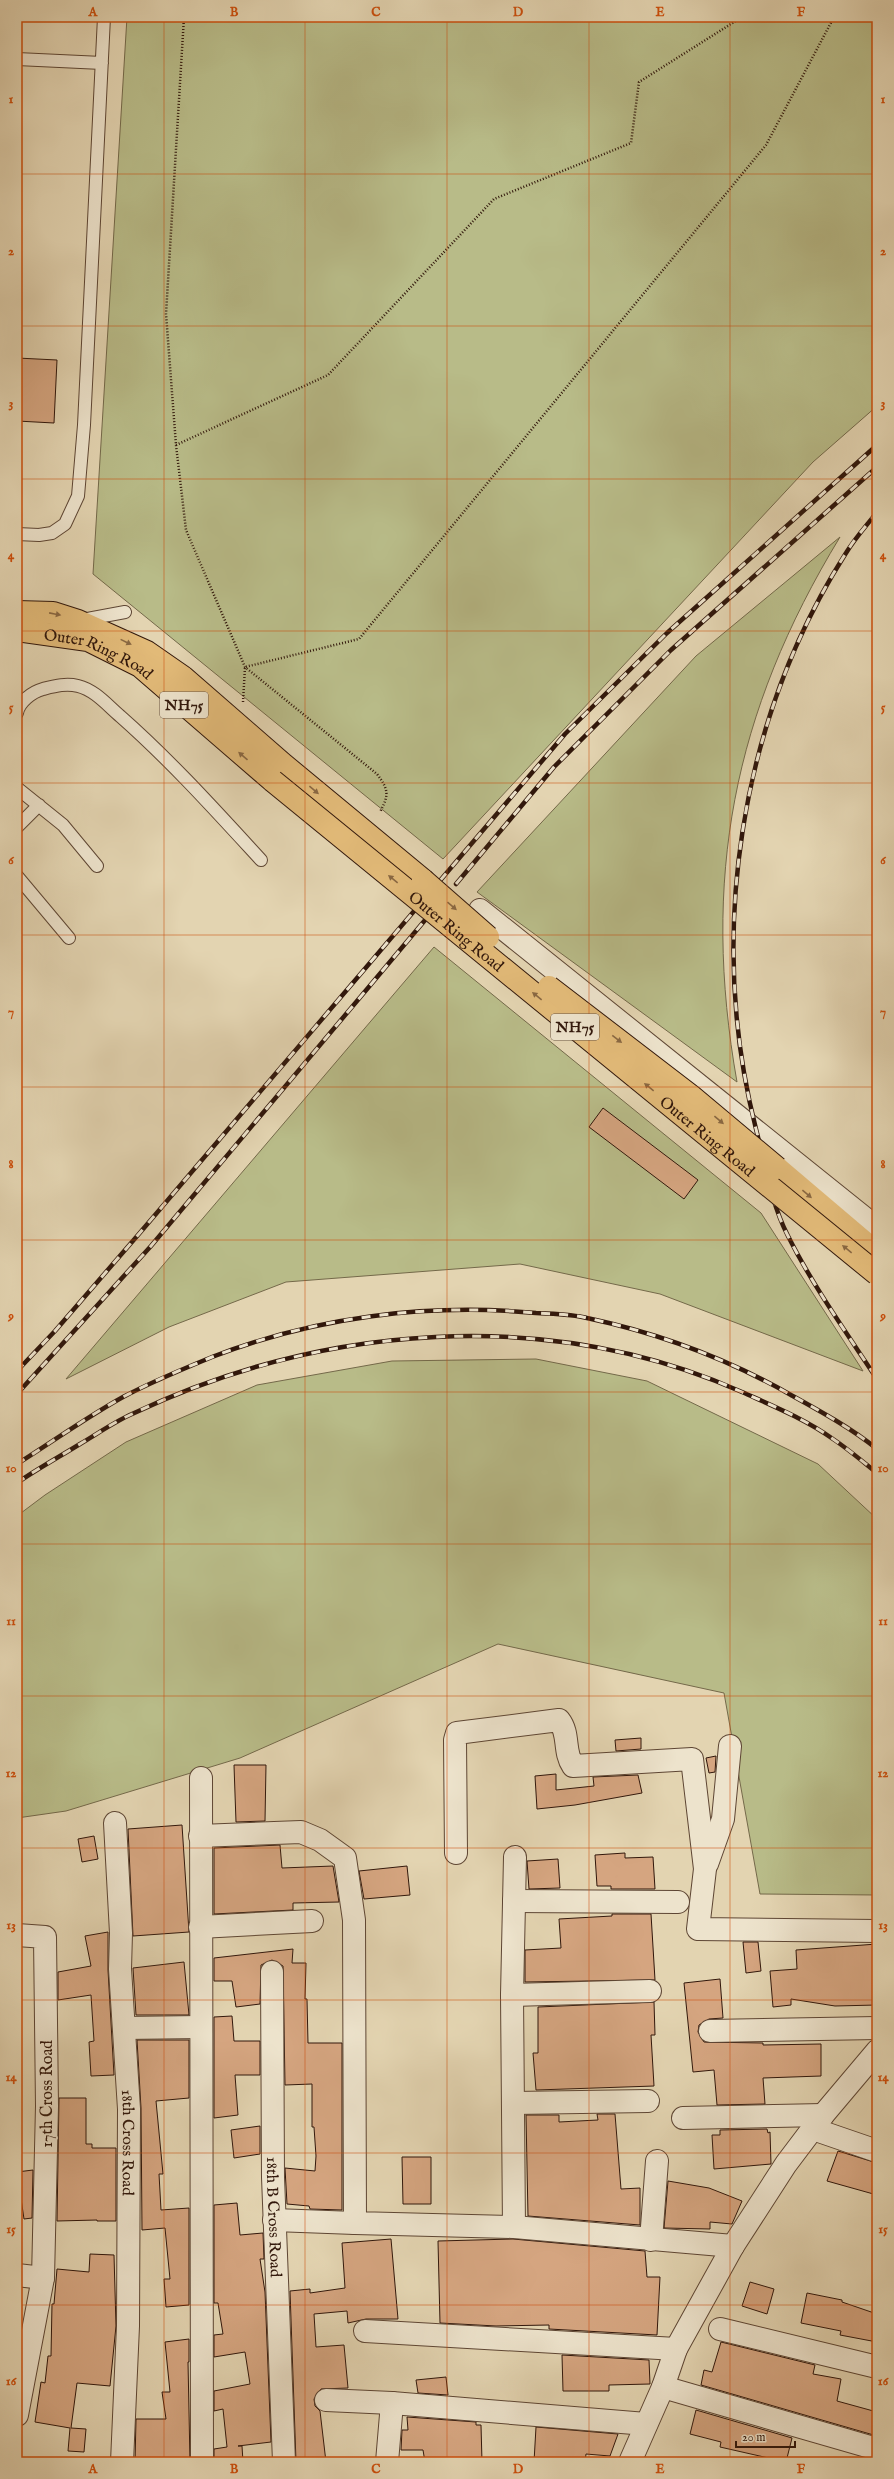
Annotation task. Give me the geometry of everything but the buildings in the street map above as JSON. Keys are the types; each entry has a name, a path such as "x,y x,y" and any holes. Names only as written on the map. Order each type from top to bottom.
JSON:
{"highway":[{"name":"Outer Ring Road","path":"17,612 53,613 78,621 147,652 183,677 278,773 877,1274"},
{"name":"Outer Ring Road","path":"17,630 88,640 140,666 691,1096 877,1253"}],"street":[{"path":"480,910 877,1228"},
{"path":"456,1853 455,1740 457,1733 559,1720 565,1728 567,1756 573,1766 692,1759 705,1869"},
{"path":"730,1746 723,1819 705,1869 698,1929 877,1931"},
{"path":"201,1778 200,1927 202,2462"},
{"name":"18th Cross Road","path":"115,1823 129,2110 128,2326 122,2462"},
{"path":"200,1836 300,1832 320,1840 345,1858 354,1920 355,2223"},
{"path":"514,2227 512,1995 515,1857"},
{"path":"514,1901 678,1902"},
{"path":"200,1927 312,1921"},
{"name":"17th Cross Road","path":"17,1935 45,1937 47,2106 43,2278 23,2354 17,2415"},
{"name":"18th B Cross Road","path":"272,1972 274,2220 284,2462"},
{"path":"512,1995 650,1991"},
{"path":"124,2028 201,2027"},
{"path":"710,2031 877,2028"},
{"path":"630,2462 663,2387 676,2349 733,2246 786,2164 818,2122 877,2051"},
{"path":"514,2103 648,2101"},
{"path":"683,2118 818,2122 877,2152"},
{"path":"651,2240 657,2161"},
{"path":"274,2220 514,2227 733,2246"},
{"path":"17,2275 43,2278"},
{"path":"720,2329 877,2367"},
{"path":"365,2331 676,2349"},
{"path":"663,2387 877,2449"},
{"path":"326,2400 392,2403 646,2424"},
{"path":"387,2462 392,2403"}],"lane":[{"path":"17,534 39,535 52,533 64,524 78,496 84,426 104,17"},
{"path":"17,59 102,64"},
{"path":"78,621 125,612"},
{"path":"17,713 19,706 37,691 59,685 79,686 97,695 166,760 261,860"},
{"path":"17,788 63,825 97,866"},
{"path":"17,828 39,805"},
{"path":"17,876 69,938"}],"path":[{"path":"184,17 166,314 176,445 186,530 245,667 243,705"},
{"path":"176,445 328,375 494,199 631,142 638,82 742,17"},
{"path":"245,667 359,639 766,145 834,17"},
{"path":"245,667 377,774 385,785 388,798 380,812"}],"green space":[{"path":"127,17 877,17 877,406 813,462 443,859 93,574"},
{"path":"840,537 803,603 774,668 751,733 735,799 726,867 723,936 727,1008 737,1082 477,892 696,656"},
{"path":"434,947 761,1213 863,1371 660,1294 520,1264 286,1282 169,1327 66,1379"},
{"path":"536,1359 647,1381 818,1464 877,1519 877,1895 760,1894 724,1693 498,1644 240,1758 66,1811 17,1818 17,1516 45,1495 126,1442 257,1385 392,1361"}],"railway":[{"path":"17,1371 55,1331 138,1235 565,734 667,633 877,445"},
{"path":"456,884 554,767 671,650 877,467"},
{"path":"877,512 846,553 809,618 780,687 758,758 742,832 735,906 734,981 741,1056 756,1129 777,1210 788,1236 808,1273 830,1309 877,1379"},
{"path":"17,1394 151,1246 431,913"},
{"path":"17,1464 96,1413 134,1391 212,1357 251,1343 331,1323 372,1316 454,1310 495,1310 562,1314 614,1324 666,1339 743,1370 767,1382 835,1420 877,1449"},
{"path":"17,1483 132,1414 205,1384 280,1360 357,1345 436,1337 514,1337 592,1346 668,1365 742,1392 800,1419 839,1443 877,1473"}]}
